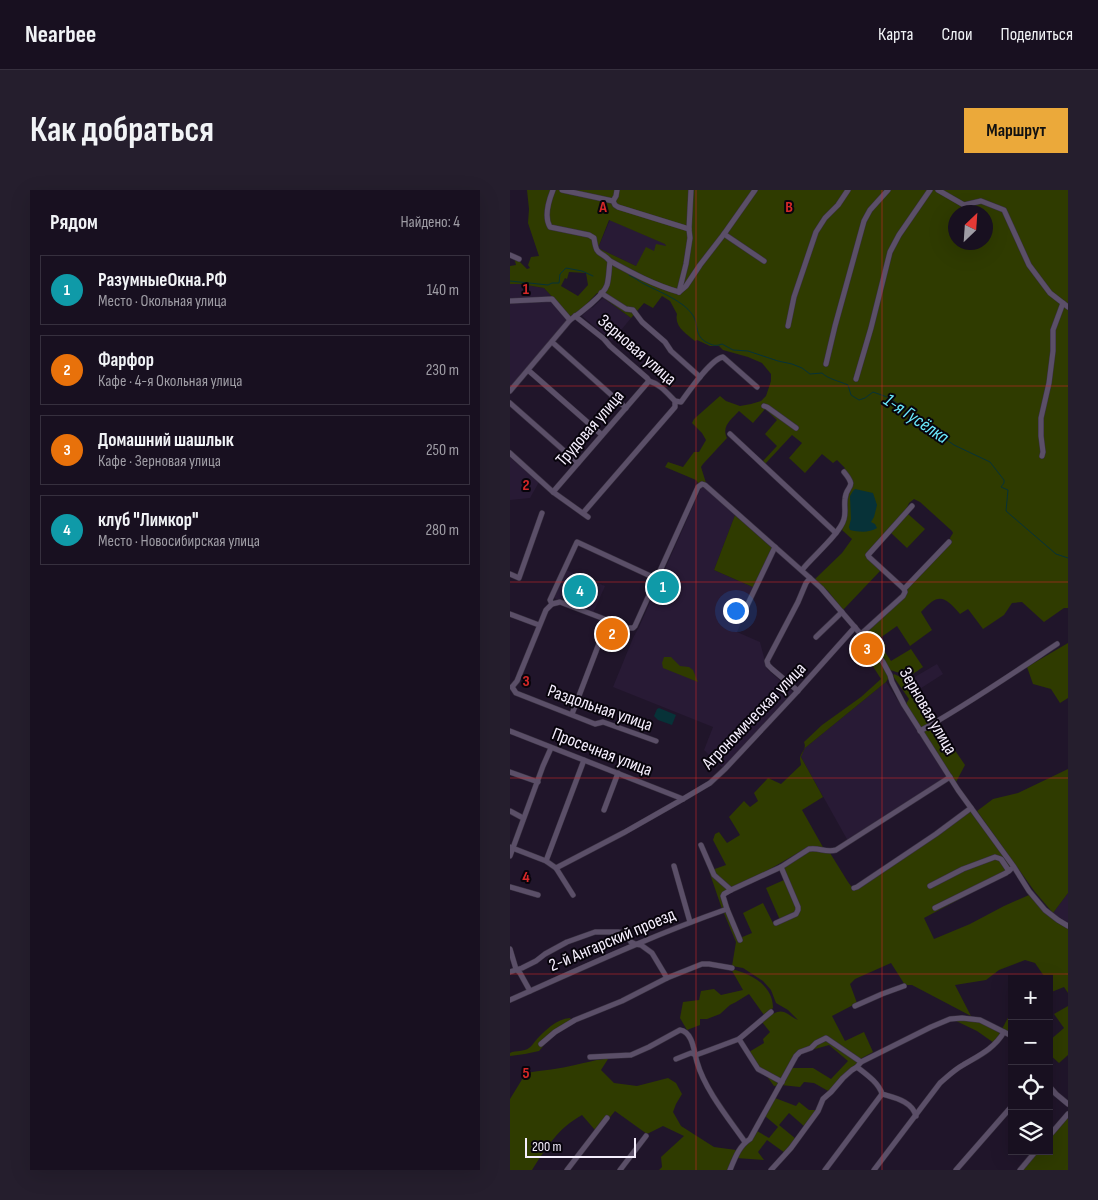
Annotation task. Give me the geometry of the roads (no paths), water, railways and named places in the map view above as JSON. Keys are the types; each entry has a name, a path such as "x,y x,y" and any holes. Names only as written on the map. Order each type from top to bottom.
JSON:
{"street":[{"path":"553,190 549,200 548,211 548,224 550,227 589,235 594,238 598,253 610,261 652,283 679,292"},
{"path":"562,190 613,201 614,205 618,207 689,229"},
{"path":"613,201 617,190"},
{"path":"679,292 690,238 691,190"},
{"path":"679,292 686,286 755,190"},
{"path":"788,326 794,297 816,232 825,218 838,206 848,190"},
{"path":"826,364 864,221 870,210 888,190"},
{"path":"856,379 890,252 899,235 930,190"},
{"path":"938,190 964,205 981,201 1004,210 1029,265 1050,293 1068,307"},
{"path":"724,234 764,261"},
{"path":"510,255 519,259"},
{"path":"510,391 570,320 605,290 610,261"},
{"path":"601,293 626,309 633,310 642,322 700,377"},
{"path":"510,301 552,299 570,320"},
{"path":"1042,456 1041,418 1049,383 1053,351 1053,330 1063,303"},
{"name":"Зерновая улица","path":"575,316 604,339 649,381 655,383 675,401 676,407 583,513"},
{"path":"552,342 626,408"},
{"path":"675,401 681,402 700,377 721,357 757,387"},
{"path":"528,370 602,435"},
{"name":"Трудовая улица","path":"553,492 649,381"},
{"path":"510,403 578,463"},
{"path":"764,406 796,428"},
{"path":"730,434 836,533"},
{"path":"510,453 553,492 588,517"},
{"path":"802,570 836,533 844,518 845,497 851,481 844,472"},
{"name":"Зерновая улица","path":"657,579 698,487 702,484 705,485 802,570 861,634 883,662 900,698 920,731 1011,869 1045,910 1068,926"},
{"path":"904,590 869,557 869,553 912,506"},
{"path":"510,574 519,578 542,512"},
{"path":"511,687 517,681 546,610 552,604 560,602 628,628 633,628 637,624 657,579 577,542 550,600 552,604"},
{"path":"861,634 903,596 904,590 949,542"},
{"path":"744,612 775,548"},
{"path":"798,690 772,670 767,660 810,578"},
{"path":"816,637 842,612"},
{"path":"510,614 539,625"},
{"path":"572,714 608,620"},
{"name":"Агрономическая улица","path":"556,868 683,799 710,782 725,769 855,627"},
{"path":"920,731 965,705 1056,644"},
{"name":"Раздольная улица","path":"511,687 516,693 595,724 603,722 656,741"},
{"name":"Просечная улица","path":"510,731 683,799"},
{"path":"510,856 551,748"},
{"path":"546,861 584,760"},
{"path":"510,772 538,782"},
{"path":"604,810 618,773"},
{"path":"740,940 727,909 724,894 781,867 809,849 814,848 830,852 836,850 950,777"},
{"path":"854,888 936,834 971,808"},
{"path":"510,811 523,818"},
{"path":"701,845 714,875 731,890"},
{"path":"512,847 546,861 556,868 573,895"},
{"path":"930,886 963,869 995,857 1011,869 935,908"},
{"path":"674,866 690,922"},
{"path":"776,923 796,914 798,910 781,867"},
{"path":"510,887 538,895"},
{"name":"2-й Ангарский проезд","path":"510,1000 635,944 727,909"},
{"path":"510,972 536,961 567,942 594,932 622,932 625,933 631,942 642,946 652,953 667,978"},
{"path":"510,949 516,969 530,991"},
{"path":"541,1044 574,1020 622,1002 667,978 702,964 732,968"},
{"path":"856,1006 904,986"},
{"path":"676,1059 691,1053 696,1054 707,1051 739,1039 771,1012"},
{"path":"771,1170 791,1148 818,1111 823,1099 842,1078 861,1062 950,1019 980,1020 1008,1033"},
{"path":"590,1057 631,1055 683,1030 687,1033 696,1054 696,1060 714,1096 745,1142"},
{"path":"874,1170 940,1084 950,1074 992,1048 1008,1034"},
{"path":"730,1170 736,1156 745,1142 750,1139 800,1052 812,1048 816,1043 826,1038 861,1062"},
{"path":"739,1039 758,1069 782,1082"},
{"path":"857,1067 871,1078 882,1091 882,1094"},
{"path":"1053,1091 1068,1104"},
{"path":"882,1094 912,1106 916,1116"},
{"path":"825,1170 882,1094"},
{"path":"956,1170 1008,1110"},
{"path":"1053,1131 1068,1114"},
{"path":"567,1170 607,1118"},
{"path":"620,1170 646,1136"},
{"path":"1020,1170 1033,1155"}],"waterway":[{"name":"1-я Гусёлка","path":"510,281 548,285 559,283 560,274 566,268 582,271 593,276"},
{"name":"1-я Гусёлка","path":"629,275 671,297 688,309 694,318 698,334 708,343 722,344 733,350 748,351 792,364 810,374 822,373 848,385 851,395 859,400 873,392 890,398 954,445 990,462 1004,480 1001,487 1008,490 1006,511 1056,554 1068,558"}],"place":[{"name":"РазумныеОкна.РФ","path":"663,587"},
{"name":"клуб \"Лимкор\"","path":"580,591"},
{"name":"Фарфор","path":"612,634"},
{"name":"Домашний шашлык","path":"867,649"}]}
